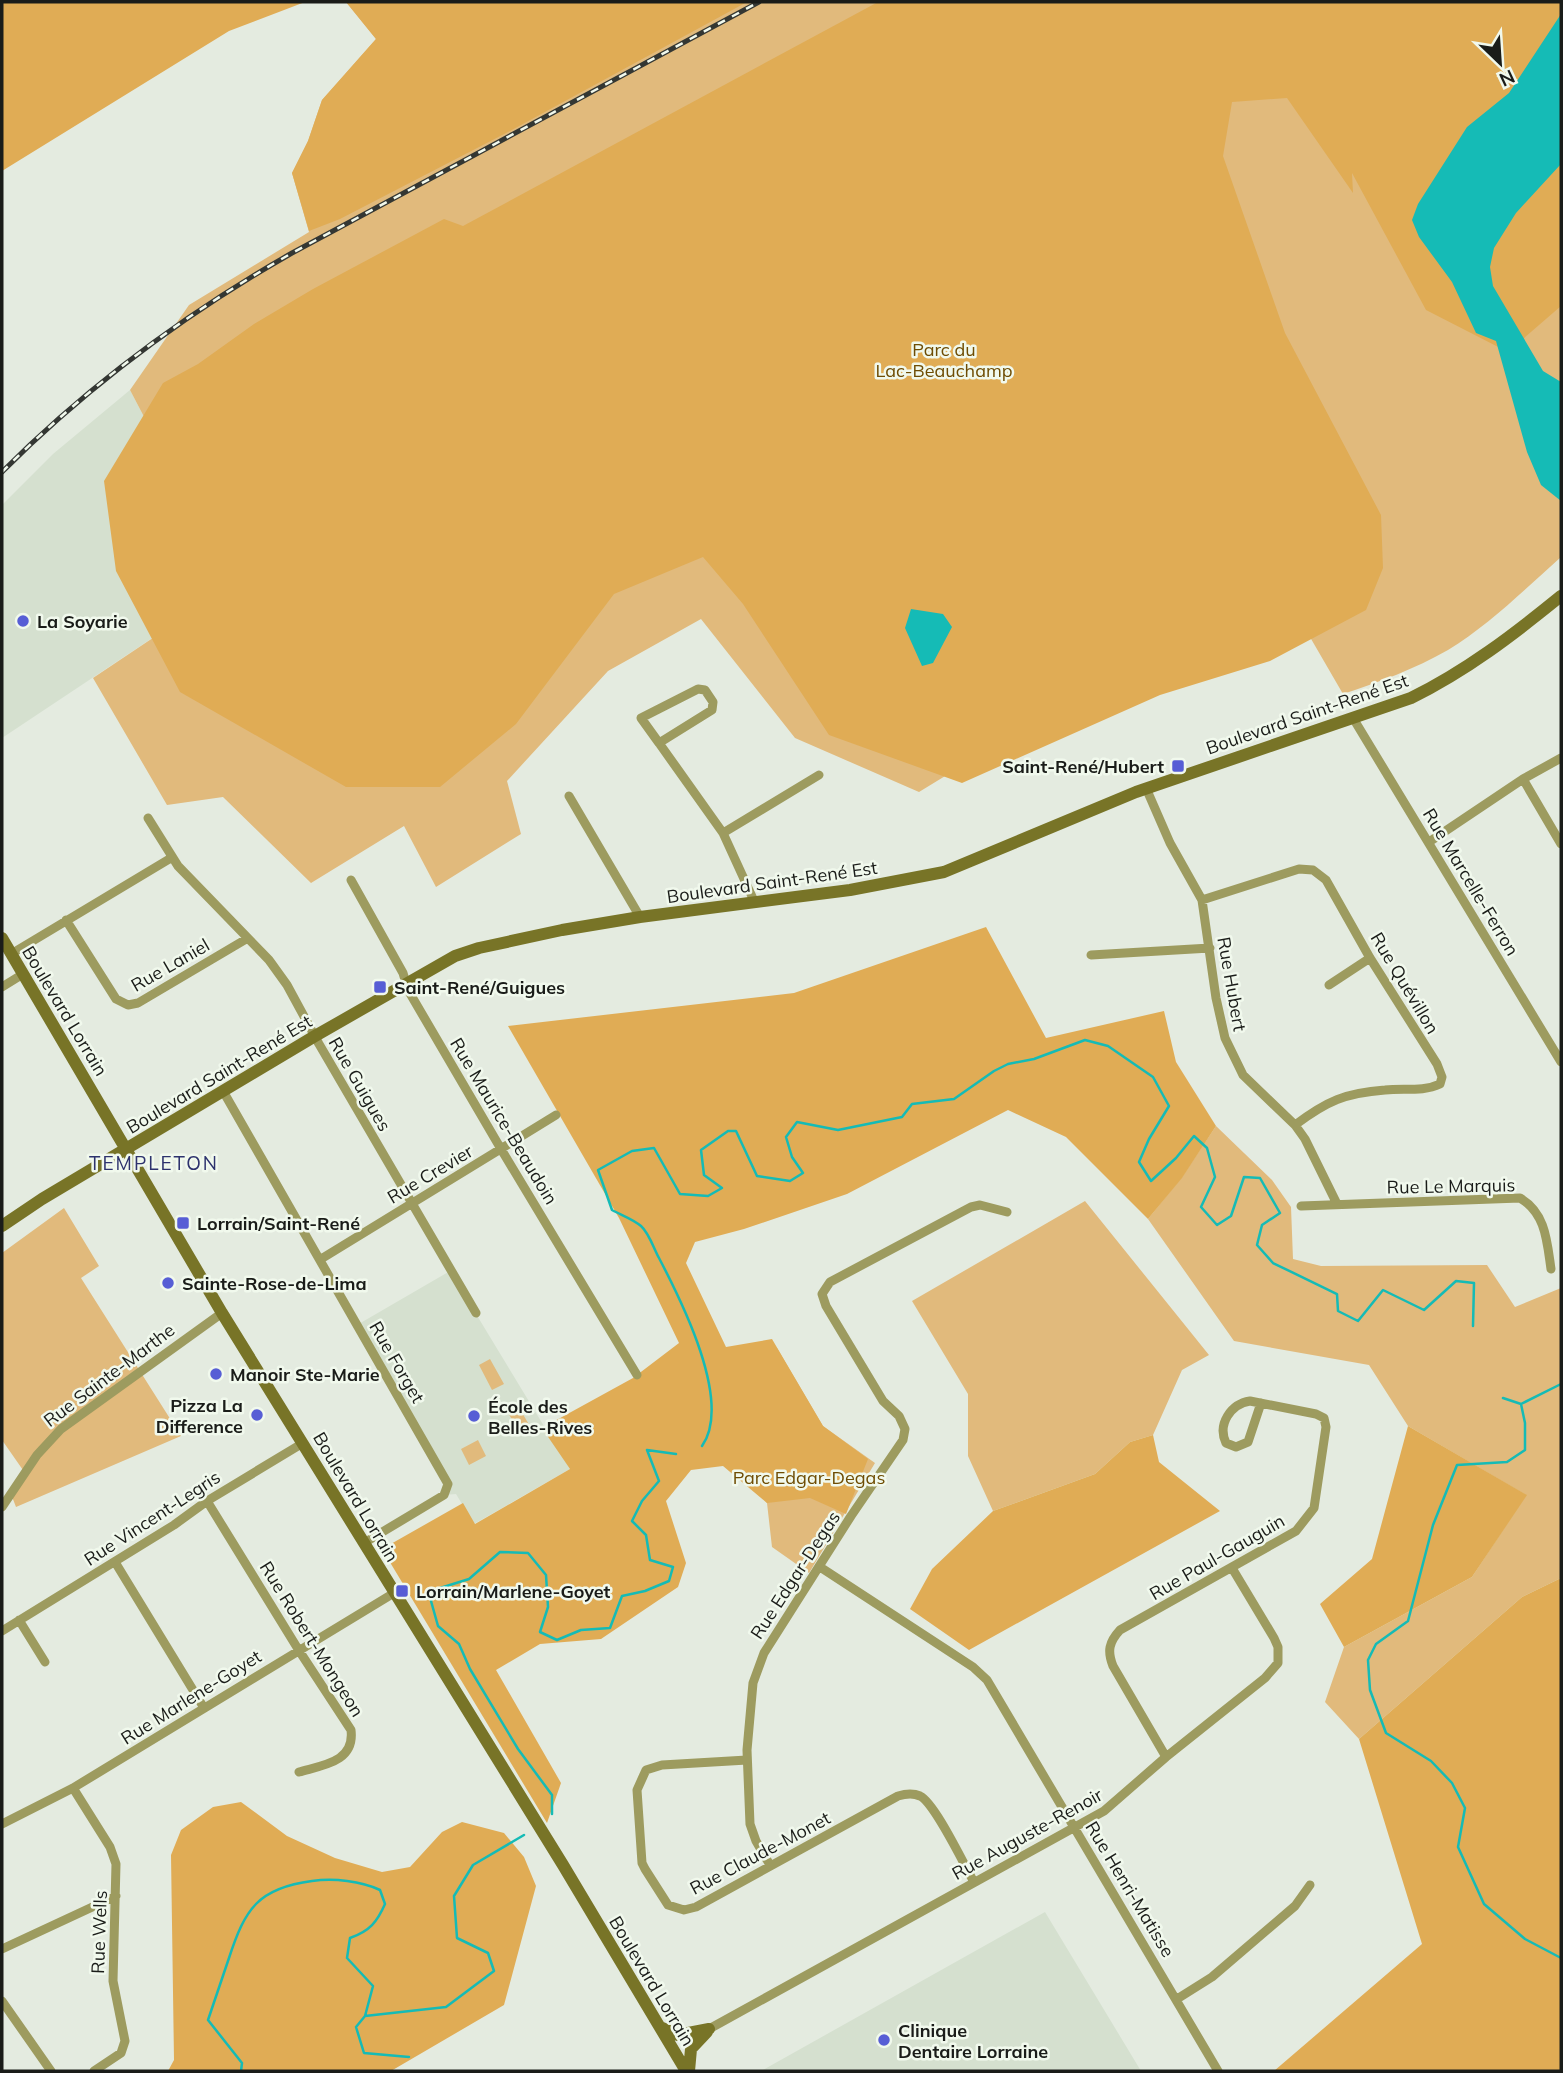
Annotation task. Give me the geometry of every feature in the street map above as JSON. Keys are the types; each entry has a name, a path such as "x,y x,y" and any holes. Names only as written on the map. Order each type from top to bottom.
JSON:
{"street":[{"name":"Boulevard Saint-René Est","path":"2,1226 42,1199 223,1091 455,956 479,948 562,930 874,886 944,872 1146,788 1411,698 1490,652 1561,596"},
{"path":"659,744 712,710 713,702 705,690 698,689 642,718 659,744 723,833 755,903"},
{"name":"Rue Marcelle-Ferron","path":"1353,718 1561,1062"},
{"path":"1429,842 1523,779 1561,758"},
{"path":"723,833 819,775"},
{"path":"1523,779 1561,845"},
{"name":"Rue Hubert","path":"1146,788 1170,843 1202,900 1216,998 1225,1038 1243,1075 1295,1125 1305,1139 1337,1204"},
{"path":"569,796 640,917"},
{"name":"Rue Guigues","path":"148,818 171,858 281,975 314,1037 476,1313"},
{"path":"11,954 171,858"},
{"name":"Rue Quévillon","path":"1202,900 1299,869 1313,870 1326,880 1370,958 1437,1064 1442,1077 1440,1084 1429,1088 1350,1094 1322,1104 1295,1125"},
{"name":"Rue Maurice-Beaudoin","path":"351,880 407,982 408,990 637,1375"},
{"name":"Rue Laniel","path":"66,920 116,999 128,1005 138,1003 248,938"},
{"name":"Boulevard Lorrain","path":"2,938 222,1312 688,2071"},
{"path":"1091,955 1210,948"},
{"path":"1329,985 1370,958"},
{"path":"2,987 23,974"},
{"name":"Rue Forget","path":"223,1091 448,1484 444,1495 363,1543"},
{"name":"Rue Crevier","path":"321,1259 556,1115"},
{"name":"Rue Le Marquis","path":"1301,1206 1520,1198 1530,1204 1539,1215 1551,1269"},
{"name":"Rue Edgar-Degas","path":"771,1866 756,1841 750,1824 747,1760 753,1683 764,1653 903,1440 905,1430 899,1416 883,1401 826,1306 822,1294 830,1282 971,1207 980,1205 1007,1212"},
{"name":"Rue Sainte-Marthe","path":"2,1507 37,1455 61,1429 222,1312"},
{"name":"Rue Paul-Gauguin","path":"1166,1757 1109,1658 1110,1644 1120,1630 1296,1531 1314,1508 1326,1427 1324,1418 1316,1414 1261,1403 1250,1401 1236,1404 1222,1428 1226,1443 1236,1447 1248,1442 1261,1403"},
{"name":"Rue Vincent-Legris","path":"2,1631 181,1520 207,1500 303,1443"},
{"name":"Rue Robert-Mongeon","path":"207,1500 351,1730 352,1742 346,1754 332,1762 299,1772"},
{"path":"115,1562 204,1708"},
{"name":"Rue Henri-Matisse","path":"820,1567 973,1667 987,1680 1218,2071"},
{"name":"Rue Auguste-Renoir","path":"709,2029 1112,1806 1166,1757 1265,1678 1278,1663 1278,1647 1233,1568"},
{"name":"Rue Marlene-Goyet","path":"2,1824 74,1788 298,1649 394,1593"},
{"path":"19,1620 45,1662"},
{"name":"Rue Claude-Monet","path":"747,1760 662,1765 646,1770 637,1790 642,1863 668,1905 684,1910 696,1907 898,1796 914,1794 926,1800 932,1807 974,1882"},
{"name":"Rue Wells","path":"74,1788 114,1856 116,1896 113,1981 125,2041 121,2053 94,2071"},
{"path":"1177,1999 1212,1977 1296,1906 1310,1885"},
{"path":"2,1949 116,1896"},
{"path":"2,2001 51,2071"},
{"path":"658,2026 678,2035 709,2029"},
{"path":"688,2071 691,2049 709,2029"}],"shaded area":[{"path":"130,390 232,585 2,738 2,505 53,454"},
{"name":"École des Belles-Rives","path":"450,1271 570,1469 474,1524 456,1494 444,1495 448,1488 357,1325"},
{"path":"1045,1912 1141,2071 761,2071"}],"green space":[{"path":"2,2 305,2 229,31 2,171"},
{"name":"Parc du Lac-Beauchamp","path":"346,2 1561,2 1561,557 1492,618 1448,650 1397,675 1343,694 1274,575 919,792 795,738 701,619 608,671 507,781 521,834 436,887 404,826 311,883 223,797 167,805 93,678 232,585 130,390 189,305 309,232 292,173 308,141 322,100 376,39"},
{"path":"346,2 747,2 510,131 340,219 309,231 292,173 308,141 322,100 376,39"},
{"name":"Parc du Lac-Beauchamp","path":"878,2 1561,2 1561,306 1508,352 1426,310 1352,173 1353,193 1287,98 1232,102 1223,156 1285,333 1381,515 1383,568 1366,610 1270,661 1160,695 962,783 829,735 743,604 703,557 614,594 516,724 440,787 346,787 180,692 116,571 104,481 163,383 198,364 254,324 313,289 444,219 463,226"},
{"path":"986,927 1046,1038 1164,1011 1176,1062 1216,1126 1182,1178 1148,1219 1066,1137 1008,1110 847,1194 744,1229 695,1242 686,1263 726,1347 772,1339 823,1426 868,1459 846,1514 810,1498 767,1503 723,1466 691,1470 666,1501 686,1563 678,1587 601,1639 540,1644 496,1670 561,1783 547,1823 382,1549 463,1503 475,1524 570,1469 542,1428 633,1378 679,1343 619,1218 508,1026 794,993"},
{"path":"1216,1126 1272,1180 1291,1207 1293,1259 1321,1266 1487,1265 1515,1307 1561,1288 1561,1578 1522,1597 1359,1739 1325,1702 1344,1647 1472,1577 1526,1495 1408,1426 1369,1365 1234,1341 1148,1219 1182,1177"},
{"path":"1085,1201 1209,1355 1182,1370 1153,1435 1130,1442 1095,1474 993,1511 968,1456 968,1394 912,1301"},
{"path":"64,1208 99,1266 81,1278 181,1436 16,1507 11,1494 25,1473 2,1440 2,1253"},
{"name":"Parc Edgar-Degas","path":"777,1348 823,1426 875,1463 809,1573 772,1547 767,1503 728,1461"},
{"path":"490,1359 504,1384 492,1390 479,1365"},
{"path":"517,1404 531,1428 520,1434 506,1409"},
{"path":"1408,1426 1527,1495 1472,1577 1344,1647 1320,1604 1372,1559"},
{"path":"1153,1435 1159,1462 1220,1511 969,1650 910,1609 932,1569 993,1511 1095,1474 1130,1442"},
{"path":"478,1440 486,1456 469,1465 461,1449"},
{"path":"1561,1578 1561,2071 1274,2071 1422,1944 1359,1739 1522,1597"},
{"path":"241,1802 287,1836 335,1858 382,1872 410,1867 442,1832 462,1822 504,1833 524,1857 536,1886 504,2005 391,2071 168,2071 174,2060 171,1855 181,1830 213,1807"}],"water":[{"path":"1561,14 1561,164 1516,213 1494,248 1490,267 1493,286 1543,371 1561,382 1561,501 1541,485 1527,452 1496,341 1476,333 1452,282 1419,237 1412,220 1418,204 1467,127 1509,93"},
{"path":"911,609 943,614 952,627 933,663 922,666 905,628"}],"waterway":[{"path":"702,1446 710,1427 711,1404 708,1378 690,1324 644,1229 612,1210 598,1170 632,1151 654,1148 680,1194 708,1196 722,1188 704,1175 701,1150 728,1131 736,1131 757,1176 790,1181 803,1173 792,1157 786,1137 797,1122 838,1130 902,1117 912,1104 954,1099 1008,1064 1034,1059 1085,1040 1108,1046 1153,1077 1169,1106 1139,1162 1151,1181 1176,1158 1194,1136 1207,1148 1215,1177 1201,1207 1217,1225 1231,1216 1244,1177 1260,1178 1280,1213 1262,1225 1257,1245 1273,1263 1337,1294 1338,1311 1358,1321 1383,1290 1424,1310 1456,1281 1474,1283 1473,1326"},
{"path":"1521,1404 1561,1384"},
{"path":"1503,1398 1521,1404 1525,1423 1525,1450 1507,1462 1457,1465 1433,1525 1408,1621 1376,1644 1368,1660 1370,1690 1386,1733 1431,1761 1452,1783 1465,1808 1458,1847 1484,1904 1525,1939 1561,1958"},
{"path":"552,1814 552,1795 518,1749 470,1669 459,1644 438,1626 431,1601 437,1589 469,1579 500,1552 528,1553 546,1575 548,1607 540,1632 557,1640 581,1630 610,1628 622,1596 645,1591 669,1581 673,1567 650,1560 646,1535 632,1521 642,1501 659,1481 647,1450 676,1454"},
{"path":"365,2016 446,2007 494,1971 488,1953 457,1938 454,1896 473,1865 524,1835"},
{"path":"241,2071 242,2063 208,2020 241,1926 256,1904 278,1889 320,1880 356,1882 380,1890 385,1904 379,1916 368,1929 350,1938 347,1958 373,1986 365,2016 356,2027 364,2053 409,2057"}],"railway":[{"path":"2,472 104,381 176,326 252,276 759,2"}],"place":[{"name":"La Soyarie","path":"23,621"},
{"name":"Saint-René/Hubert","path":"1178,766"},
{"name":"Saint-René/Guigues","path":"380,987"},
{"name":"Lorrain/Saint-René","path":"183,1223"},
{"name":"Sainte-Rose-de-Lima","path":"168,1283"},
{"name":"Manoir Ste-Marie","path":"216,1374"},
{"name":"Pizza La Difference","path":"257,1415"},
{"name":"École des Belles-Rives","path":"474,1416"},
{"name":"Lorrain/Marlene-Goyet","path":"402,1591"},
{"name":"Clinique Dentaire Lorraine","path":"884,2040"}],"district":[{"name":"TEMPLETON","path":"154,1163"}]}
